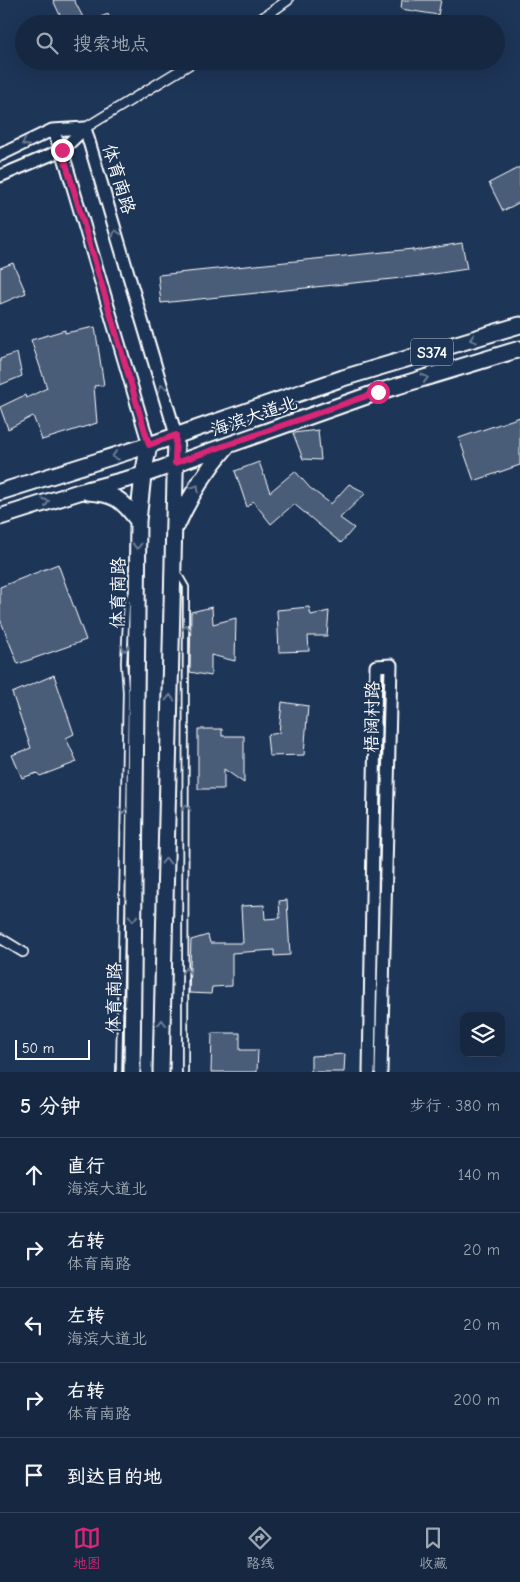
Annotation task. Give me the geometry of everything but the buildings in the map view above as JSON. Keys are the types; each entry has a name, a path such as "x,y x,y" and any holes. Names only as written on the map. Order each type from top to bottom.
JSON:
{"main road":[{"name":"海滨大道北","path":"0,492 149,445 344,378 520,325"},
{"name":"海滨大道北","path":"0,517 143,474 378,392 520,349"},
{"name":"体育南路","path":"161,1072 176,435"},
{"path":"174,531 190,497 211,464 228,444"},
{"name":"体育南路","path":"132,1072 138,521 143,474 149,445"},
{"path":"79,492 106,493 125,503 138,521"}],"street":[{"path":"267,15 288,0"},
{"path":"0,176 62,150 85,128 180,70"},
{"path":"0,155 52,130 85,128"},
{"name":"体育南路","path":"85,128 176,435"},
{"name":"体育南路","path":"52,130 62,150 149,445"},
{"name":"梧阔村路","path":"369,1072 376,666 391,665 381,1072"},
{"path":"0,938 23,952"}],"lane":[{"path":"173,563 186,587 185,1072"},
{"path":"119,1072 126,692 124,663 127,602 137,584"}],"route":[{"path":"62,150 149,445 176,435 175,463 378,392"}]}
